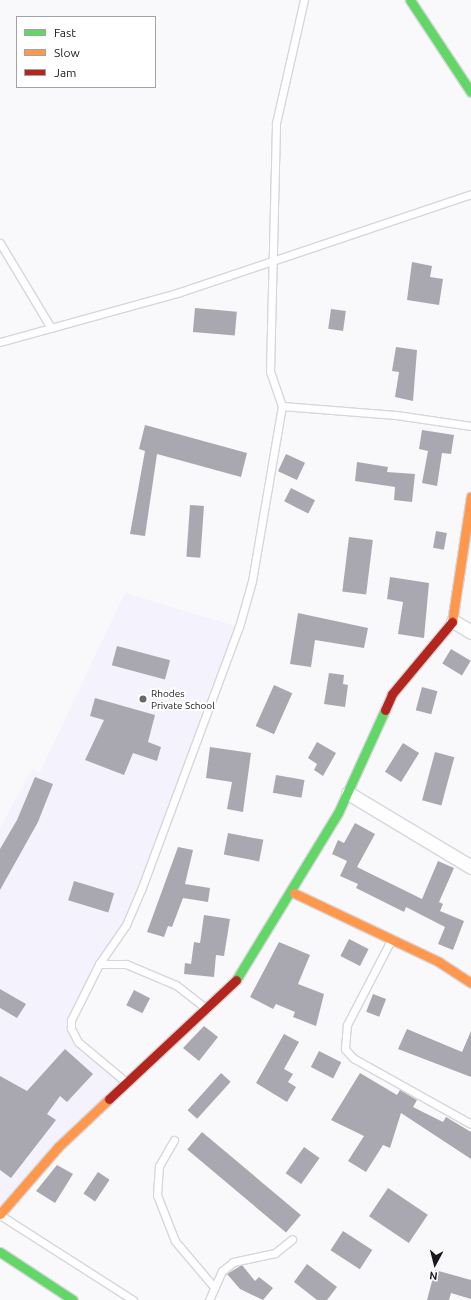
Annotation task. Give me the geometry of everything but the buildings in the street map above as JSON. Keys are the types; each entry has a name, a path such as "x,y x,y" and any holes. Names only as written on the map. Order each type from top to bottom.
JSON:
{"street":[{"path":"410,0 471,92"},
{"path":"0,1215 58,1147 204,1008 223,995 242,975 294,893 348,793 392,694 453,621 471,496"},
{"path":"453,621 471,632"},
{"path":"348,793 471,866"},
{"path":"294,893 439,962 471,983"},
{"path":"0,1252 73,1300"}],"lane":[{"path":"126,1082 78,1042 71,1028 73,1012 99,964 126,925 141,890 239,627 252,581 282,406 270,371 275,258 276,123 304,0"},
{"path":"0,342 180,292 275,258 471,194"},
{"path":"0,243 51,328"},
{"path":"282,406 396,414 471,426"},
{"path":"391,940 347,1025 345,1049 353,1058 471,1124"},
{"path":"99,964 126,964 169,982 204,1008"},
{"path":"174,1140 159,1166 157,1195 175,1241 214,1287"},
{"path":"0,1215 133,1300"},
{"path":"209,1300 222,1271 233,1262 275,1253 292,1239"}],"shaded area":[{"path":"125,593 239,627 126,925 73,1012 73,1036 126,1082 0,1214 0,829 32,769 40,772"}],"traffic: fast":[{"path":"410,0 471,92"},
{"path":"236,980 338,813 385,710"},
{"path":"0,1252 73,1300"}],"traffic: slow":[{"path":"452,622 471,496"},
{"path":"294,893 439,962 471,983"},
{"path":"0,1214 58,1147 109,1099"}],"traffic: jam":[{"path":"385,710 392,694 452,622"},
{"path":"109,1099 236,980"}],"place":[{"name":"Rhodes Private School","path":"143,699"}]}
